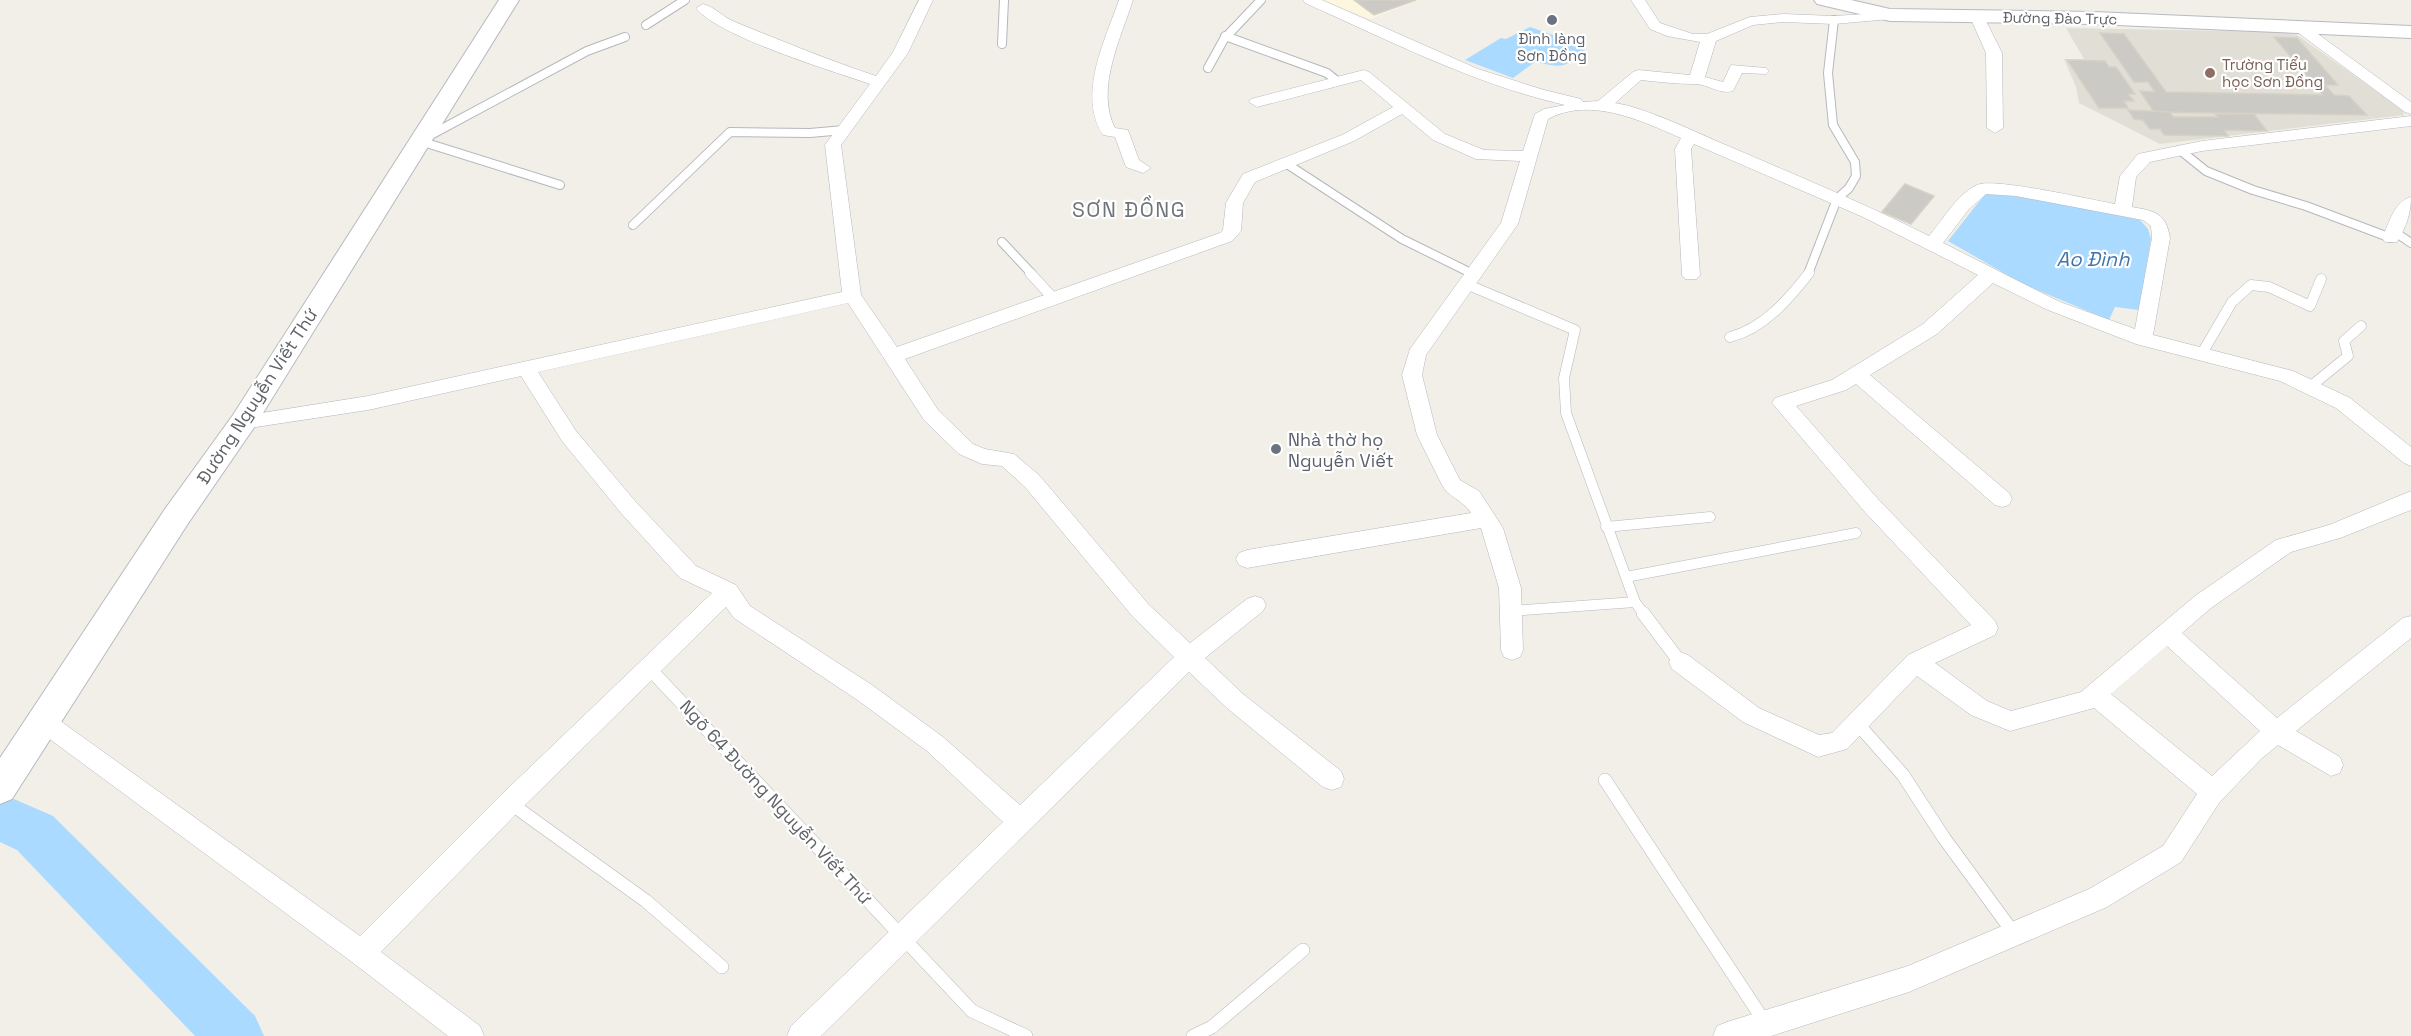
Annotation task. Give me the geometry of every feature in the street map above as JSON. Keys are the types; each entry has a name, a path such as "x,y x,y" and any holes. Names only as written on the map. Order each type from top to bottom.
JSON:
{"main road":[{"name":"Đường Nguyễn Viết Thứ","path":"0,788 176,517 243,422 509,0"},
{"name":"Đường Đào Trực","path":"1824,0 1890,15 2094,18 2411,32"}],"street":[{"path":"926,0 900,53 833,145 852,296 931,415 966,449 982,456 1007,459 1032,481 1141,611 1235,701 1332,779"},
{"path":"1126,0 1104,68 1102,118 1109,132 1122,133 1132,163 1143,168"},
{"path":"1311,0 1448,61 1522,90 1621,109 1690,136 1837,199 2054,306 2144,339 2286,376 2343,403 2411,458"},
{"path":"1638,0 1655,26 1682,36 1709,38 1750,21 1783,18 1834,20 1890,15"},
{"path":"703,8 719,21 814,60 879,82"},
{"path":"1977,17 1994,54 1995,128"},
{"path":"2298,26 2411,110"},
{"path":"1697,79 1709,38"},
{"path":"1512,650 1510,588 1492,528 1472,497 1452,486 1427,435 1412,375 1417,354 1509,224 1541,117 1550,112 1596,106 1638,75 1684,81 1697,79 1728,88 1736,68 1761,71"},
{"path":"1257,102 1364,75 1439,137 1482,155 1531,156"},
{"path":"893,356 1226,237 1232,231 1231,216 1238,190 1249,178 1348,138 1402,108"},
{"path":"2122,211 2128,176 2144,158 2180,150 2411,121"},
{"path":"1690,136 1683,149 1691,275"},
{"path":"1932,244 1964,206 1982,189 2016,191 2148,215 2159,224 2161,238 2144,339"},
{"path":"2393,235 2406,206 2411,202"},
{"path":"1680,662 1751,715 1818,746 1839,742 1916,662 1987,628 1871,505 1782,403 1839,385 1930,329 1991,274"},
{"path":"243,422 368,403 852,296"},
{"path":"526,368 569,436 628,507 688,572 728,591 742,612 864,692 935,744 1021,822"},
{"path":"1857,374 2002,499"},
{"path":"1916,662 1979,708 2010,722 2088,700 2203,602 2284,546 2333,532 2411,499"},
{"path":"1247,559 1486,519"},
{"path":"361,953 510,803 728,591"},
{"path":"801,1036 1190,657 1256,605"},
{"path":"1727,1036 1909,979 2098,898 2172,854 2213,792 2253,751 2411,625"},
{"path":"2167,633 2276,731 2331,765"},
{"path":"2094,694 2213,792"},
{"path":"35,736 361,953 470,1036"}],"lane":[{"path":"646,25 685,0"},
{"path":"1002,44 1004,0"},
{"path":"1208,68 1217,47 1225,36 1262,0"},
{"path":"1730,338 1742,334 1790,298 1810,270 1837,199 1849,188 1856,176 1855,162 1833,125 1828,73 1834,20"},
{"path":"1225,36 1327,73 1338,81"},
{"path":"420,141 587,51 625,37"},
{"path":"633,225 730,132 810,133 844,130"},
{"path":"420,141 560,185"},
{"path":"2180,150 2206,171 2253,190 2393,235 2411,243"},
{"path":"1287,164 1402,239 1470,279 1575,330 1564,378 1566,413 1635,602 1680,662"},
{"path":"1002,242 1054,299"},
{"path":"2201,355 2232,302 2251,285 2269,287 2310,306 2321,279"},
{"path":"2310,387 2348,356 2344,341 2361,326"},
{"path":"1606,527 1710,517"},
{"path":"1626,577 1856,533"},
{"path":"1511,611 1635,602"},
{"name":"Ngõ 64 Đường Nguyễn Viết Thứ","path":"648,667 972,1011 1026,1036"},
{"path":"1856,722 1903,775 1944,838 2015,935"},
{"path":"1605,780 1646,847 1722,954 1766,1024"},
{"path":"510,803 646,901 722,967"},
{"path":"1193,1036 1212,1027 1303,950"}],"shaded area":[{"path":"1323,0 1419,0 1370,19"},
{"name":"Trường Tiểu học Sơn Đồng","path":"2066,28 2282,32 2297,35 2403,110 2404,115 2160,144 2079,103 2076,87 2064,59 2084,59"}],"water":[{"path":"1530,27 1553,35 1585,51 1562,66 1535,62 1513,78 1465,60 1501,38 1506,39"},
{"name":"Ao Đình","path":"1985,194 2038,198 2140,220 2148,229 2151,239 2139,310 2115,307 2109,320 2023,284 1948,241"}],"building":[{"path":"1354,0 1416,0 1374,15"},
{"path":"2100,33 2124,34 2166,92 2323,95 2274,37 2297,38 2338,85 2325,85 2334,95 2349,96 2367,115 2154,112 2140,91 2155,92 2148,82 2134,82"},
{"path":"2067,60 2105,61 2109,67 2116,67 2135,94 2128,94 2134,101 2124,101 2128,108 2099,108"},
{"path":"2128,110 2170,112 2173,117 2254,114 2267,131 2224,130 2228,136 2164,135 2160,129 2150,129 2143,120 2134,119"},
{"path":"1905,184 1934,196 1911,224 1882,212"}],"waterway":[{"path":"0,817 35,833 235,1036"}],"place":[{"name":"Đình làng Sơn Đồng","path":"1552,20"},
{"name":"Trường Tiểu học Sơn Đồng","path":"2210,73"},
{"name":"Nhà thờ họ Nguyễn Viết","path":"1276,449"}],"district":[{"name":"SƠN ĐỒNG","path":"1129,209"}]}
